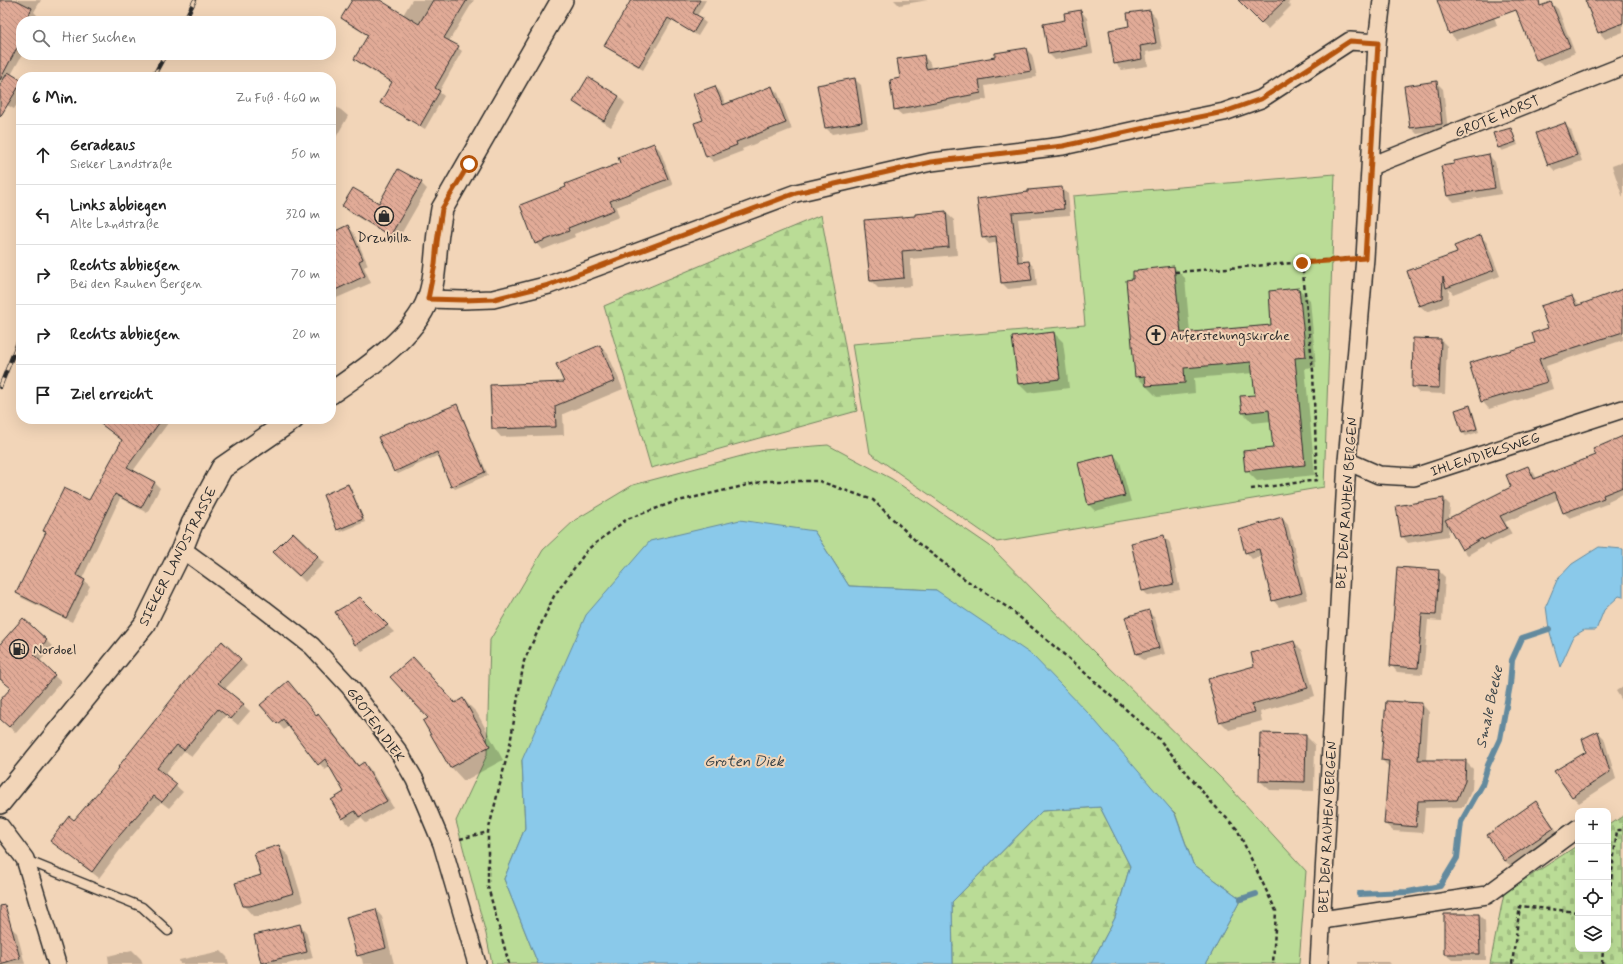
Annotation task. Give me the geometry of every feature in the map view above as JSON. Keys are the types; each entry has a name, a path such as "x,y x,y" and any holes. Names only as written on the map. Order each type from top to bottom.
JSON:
{"street":[{"path":"336,389 375,362 414,324 428,299 435,264 442,209 562,0"},
{"name":"BEI DEN RAUHEN BERGEN","path":"1319,964 1347,461 1365,258 1382,0"},
{"path":"428,299 494,299 549,285 796,193 931,162 1063,146 1132,130 1224,112 1261,99 1350,41 1378,43"},
{"name":"GROTE HORST","path":"1371,166 1623,66"},
{"name":"IHLENDIEKSWEG","path":"1347,461 1379,475 1414,477 1623,409"},
{"name":"SIEKER LANDSTRASSE","path":"0,803 145,624 182,549 192,524 222,468 286,424"},
{"name":"GROTEN DIEK","path":"182,549 312,646 350,687 398,751 415,780 442,844 477,964"},
{"path":"0,826 25,860 57,964"},
{"path":"1322,920 1487,894 1575,830"}],"lane":[{"path":"25,860 142,907 168,931"}],"path":[{"path":"1175,272 1365,258"},
{"path":"1251,489 1317,480 1313,370 1302,263"},
{"path":"509,964 488,887 488,832 510,744 524,661 554,596 588,549 627,519 674,502 766,481 819,481 873,500 920,544 966,580 1015,614 1074,663 1158,739 1211,802 1237,829 1276,911 1273,964"},
{"path":"1611,881 1617,830 1623,830"},
{"path":"442,844 488,832"},
{"path":"1512,964 1520,906 1575,912"},
{"path":"1602,964 1603,952"}],"green space":[{"path":"1335,174 1324,487 997,542 870,453 852,344 1085,325 1073,196"},
{"path":"821,215 857,411 651,468 604,306"},
{"path":"828,445 892,479 990,546 1222,779 1306,871 1299,964 1206,964 1241,899 1193,864 1175,813 936,590 849,586 814,531 522,760 525,828 504,879 538,964 492,964 486,934 456,821 487,755 490,640 543,550 575,520 633,485 764,450"},
{"path":"1100,807 1130,866 1115,918 1091,964 953,964 952,902 1042,811"},
{"path":"1623,816 1623,964 1490,964 1504,893 1575,847 1575,952 1611,952 1611,824"}],"water":[{"name":"Groten Diek","path":"740,520 814,531 849,586 936,590 1032,655 1090,715 1175,814 1193,864 1241,899 1206,964 1091,964 1115,918 1130,866 1100,807 1042,811 952,902 953,964 538,964 504,879 525,828 522,760 586,615 650,541"},
{"path":"1599,547 1623,549 1623,597 1619,596 1604,610 1596,630 1584,630 1574,636 1560,667 1549,629 1546,606 1557,580 1572,564"}],"building":[{"path":"0,0 16,0 32,8 28,16 16,16 16,50 0,80"},
{"path":"352,0 380,0 419,24 433,0 467,0 444,38 459,46 435,88 440,91 420,126 380,103 392,82 354,59 368,35 341,18"},
{"path":"631,0 700,0 693,13 702,18 693,33 668,18 639,66 604,46"},
{"path":"1238,0 1285,0 1261,23"},
{"path":"1437,0 1539,0 1540,6 1551,2 1570,47 1536,60 1516,10 1449,34"},
{"path":"1585,0 1623,0 1623,23 1598,33"},
{"path":"1081,10 1088,47 1048,54 1043,24 1065,20 1064,13"},
{"path":"1150,10 1156,43 1140,46 1142,59 1114,64 1109,30 1129,26 1127,13"},
{"path":"1026,48 1031,71 979,80 981,93 894,110 890,80 900,78 897,59 924,55 926,69 995,57 995,53"},
{"path":"8,72 16,77 16,91 0,117 0,85"},
{"path":"588,77 619,96 604,121 573,102"},
{"path":"855,78 862,122 825,128 817,85"},
{"path":"1437,81 1442,124 1410,128 1404,86"},
{"path":"715,86 723,105 772,86 786,123 736,142 737,145 706,157 694,123 703,120 693,94"},
{"path":"1565,123 1577,155 1548,165 1536,133"},
{"path":"1511,128 1516,142 1498,148 1493,133"},
{"path":"654,143 668,179 610,201 614,210 568,228 569,231 535,244 520,205 566,187 565,184 620,163 618,157"},
{"path":"1489,154 1495,188 1447,196 1441,166 1454,164 1454,161"},
{"path":"398,169 422,182 390,236 342,206 353,188 379,203"},
{"path":"1062,187 1064,209 1012,213 1018,262 1029,261 1032,280 1001,283 996,236 982,238 977,199 1028,192 1028,190"},
{"path":"946,211 949,247 902,251 904,278 870,281 864,220 915,216 915,214"},
{"path":"348,225 363,259 359,261 365,276 336,290 336,231"},
{"path":"1481,235 1494,270 1446,288 1443,277 1442,298 1419,306 1407,271 1457,253 1454,246"},
{"path":"1174,266 1181,333 1271,325 1269,291 1299,288 1306,357 1295,358 1305,465 1245,471 1243,451 1273,448 1269,410 1242,413 1240,396 1255,395 1251,362 1184,368 1185,383 1146,386 1145,376 1135,377 1126,280 1133,279 1133,271"},
{"path":"1623,289 1623,332 1539,359 1547,382 1481,402 1469,363 1535,343 1532,333 1548,328 1540,306 1572,296 1576,306"},
{"path":"1054,332 1060,379 1018,384 1012,337"},
{"path":"1413,338 1441,339 1439,388 1412,387"},
{"path":"600,345 615,381 555,406 556,427 492,429 490,385 564,382 556,364"},
{"path":"457,404 485,472 451,487 437,452 394,472 378,437"},
{"path":"1470,405 1477,429 1462,433 1455,410"},
{"path":"101,424 158,424 127,467 155,482 141,508 115,494 76,575 85,580 66,618 16,593 46,532 43,531 64,488 89,500 122,440"},
{"path":"1623,436 1623,487 1603,495 1604,498 1563,513 1555,492 1500,516 1507,528 1483,540 1482,538 1462,550 1445,520 1511,487 1506,475 1528,466 1534,479 1596,455 1593,449"},
{"path":"1114,454 1125,496 1088,505 1078,463"},
{"path":"348,484 363,519 337,530 323,495"},
{"path":"1444,498 1442,530 1401,537 1396,506"},
{"path":"1282,517 1302,593 1272,601 1259,549 1245,553 1239,530"},
{"path":"293,532 318,556 299,576 273,552"},
{"path":"1164,535 1174,584 1142,591 1131,543"},
{"path":"1397,567 1439,570 1436,615 1422,614 1418,668 1390,666"},
{"path":"360,597 388,625 355,645 335,612"},
{"path":"1149,610 1159,648 1136,654 1125,617"},
{"path":"23,618 47,640 34,655 55,675 9,727 0,719 0,700 11,688 0,679 0,644"},
{"path":"222,641 241,659 218,683 244,704 231,719 218,709 184,750 177,745 157,768 177,784 162,802 154,796 113,843 92,872 50,841 69,816 74,820 119,768 118,767 191,675"},
{"path":"1294,641 1308,688 1252,704 1255,712 1219,722 1208,679 1254,666 1251,653"},
{"path":"413,657 455,703 463,698 490,746 450,768 423,721 428,718 390,677"},
{"path":"288,681 317,716 318,714 358,766 364,762 387,801 359,817 355,811 342,819 331,800 344,792 325,759 318,765 283,719 277,724 260,705"},
{"path":"1386,701 1422,703 1418,760 1466,760 1465,781 1457,800 1418,801 1416,827 1384,824 1389,761 1381,760"},
{"path":"1598,731 1610,772 1572,797 1554,771 1586,752 1582,739"},
{"path":"1260,733 1306,734 1305,782 1259,781"},
{"path":"1536,801 1554,828 1505,861 1487,835"},
{"path":"279,845 294,893 250,906 243,906 235,883 261,875 254,853"},
{"path":"5,905 20,958 0,964 0,906"},
{"path":"376,909 386,948 357,956 346,917"},
{"path":"1444,914 1479,914 1480,954 1444,954"},
{"path":"300,924 307,952 261,963 254,935"}],"waterway":[{"name":"Smale Beeke","path":"1359,894 1408,892 1440,886 1457,858 1461,822 1482,785 1488,765 1500,739 1510,685 1512,660 1522,638 1549,629"},
{"name":"Smale Beeke","path":"1241,899 1256,894"}],"railway":[{"path":"187,16 195,0"},
{"path":"156,72 162,60"},
{"path":"0,387 16,347"}],"place":[{"name":"Drzubilla","path":"384,216"},
{"name":"Auferstehungskirche","path":"1156,335"},
{"name":"Nordoel","path":"19,649"}],"route":[{"path":"469,164 442,209 435,264 428,299 494,299 549,285 796,193 931,162 1063,146 1224,112 1261,99 1350,41 1378,43 1365,258 1302,263"}]}
